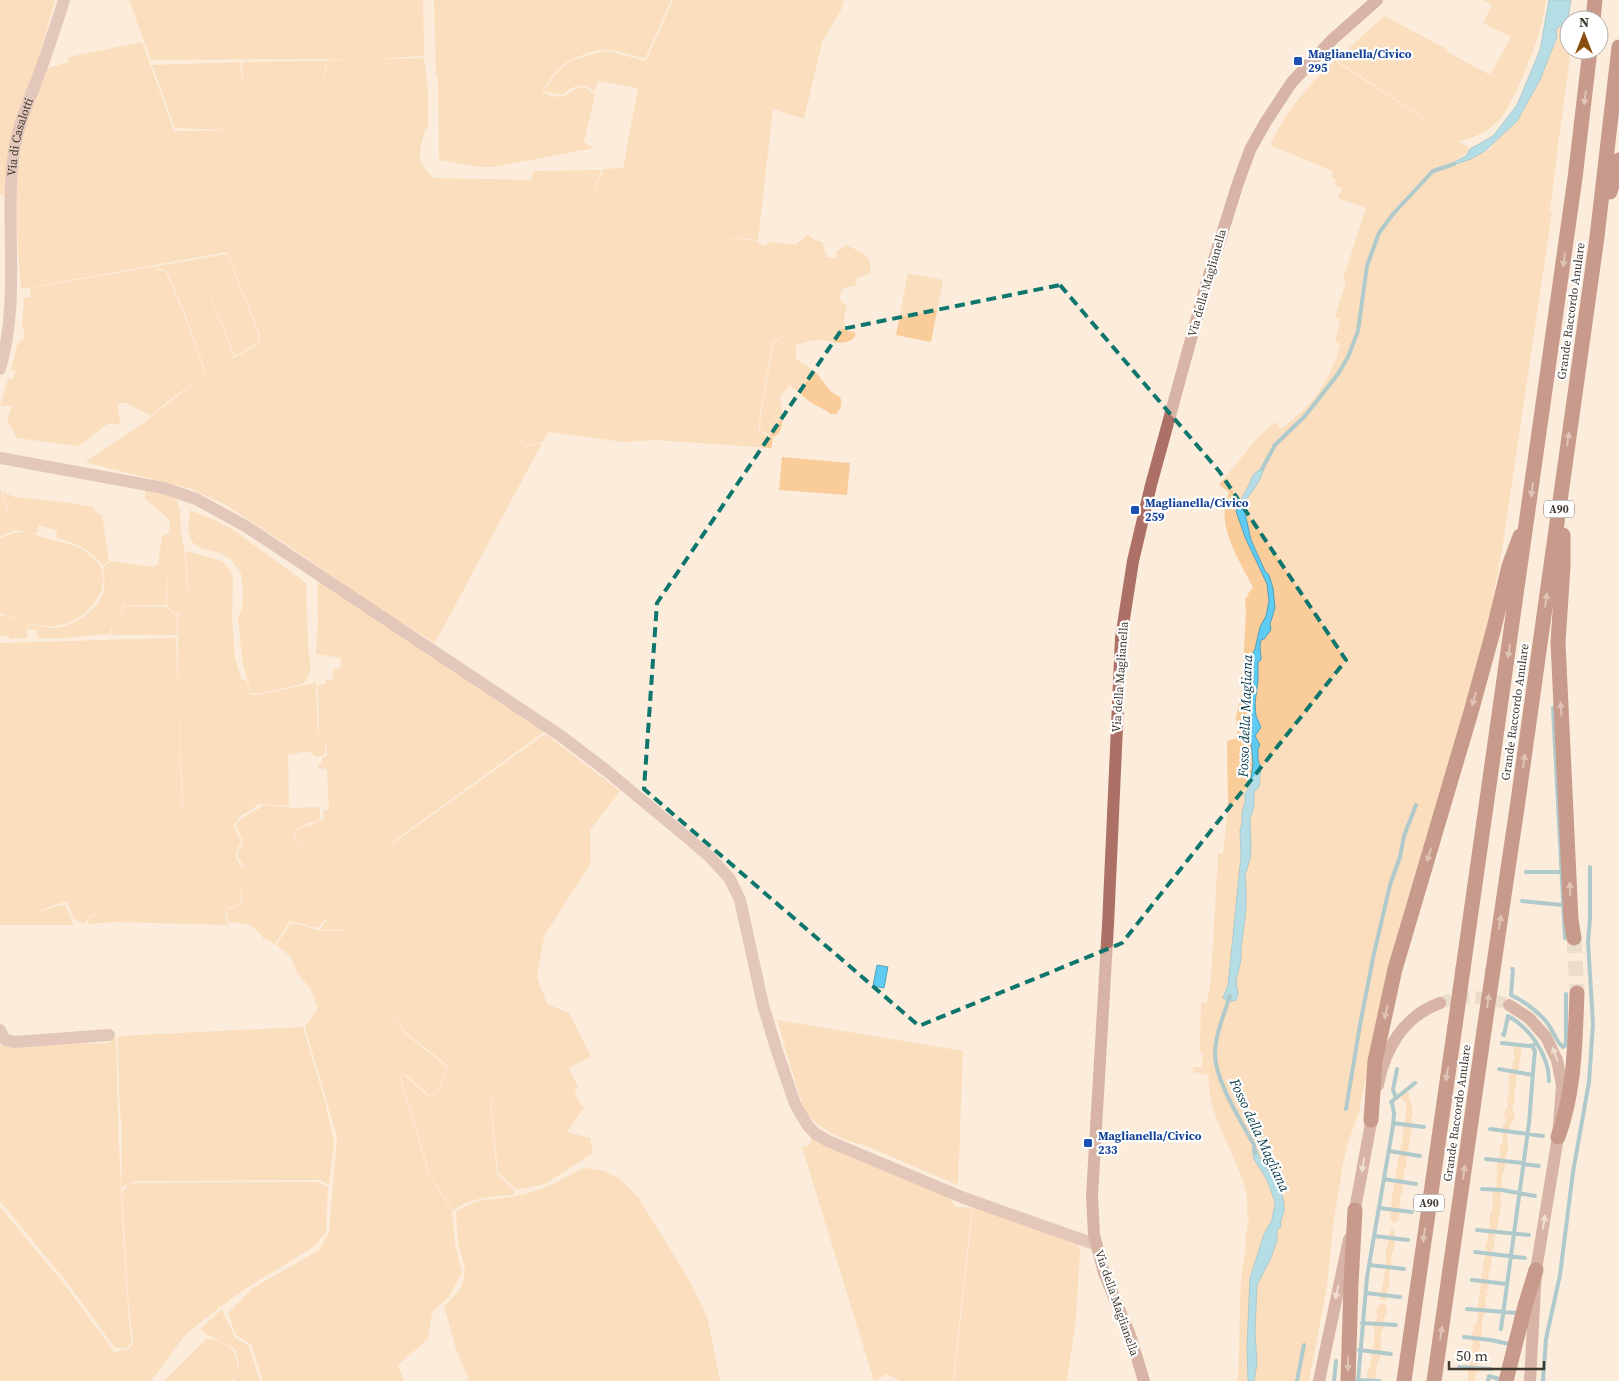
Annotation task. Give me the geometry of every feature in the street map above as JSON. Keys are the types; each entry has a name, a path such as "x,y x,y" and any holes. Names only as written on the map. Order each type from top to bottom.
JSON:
{"highway":[{"name":"Grande Raccordo Anulare","path":"1434,1381 1560,504 1597,237 1619,47"},
{"name":"Grande Raccordo Anulare","path":"1404,1381 1528,519 1575,178 1589,60"},
{"path":"1597,237 1619,160"},
{"path":"1560,504 1563,549 1558,642 1574,938"},
{"path":"1371,1120 1375,1061 1395,969 1471,712 1494,628 1508,566 1517,541 1528,519"},
{"path":"1558,1137 1566,1114 1572,1075 1577,992"},
{"path":"1348,1381 1350,1284 1355,1210"},
{"path":"1506,1381 1536,1270"}],"main road":[{"name":"Via della Maglianella","path":"1144,1381 1130,1335 1104,1273 1093,1225 1092,1196 1108,926 1121,638 1133,561 1151,485 1205,288 1250,150 1292,82 1333,39 1377,0"},
{"path":"1319,1381 1355,1210 1380,1076 1388,1051 1395,1039 1411,1020 1421,1012 1440,1003"},
{"path":"1509,1006 1529,1018 1553,1048 1562,1085 1558,1137 1536,1270 1530,1381"}],"street":[{"name":"Via di Casalotti","path":"0,369 8,339 11,314 11,194 14,152 23,116 41,70 64,0"},
{"path":"0,458 155,486 181,493 196,500 247,527 561,736 607,771 683,834 710,857 730,879 740,900 763,1005 776,1048 795,1104 800,1115 812,1130 828,1141 964,1198 1097,1245"},
{"path":"0,1030 3,1038 7,1041 15,1042 109,1035"}],"highlighted area":[{"path":"1060,285 1219,471 1346,660 1122,943 919,1026 644,789 657,603 842,329"}],"shaded area":[{"path":"0,0 55,0 23,116 11,203 0,193"},
{"path":"129,0 423,0 424,56 368,59 424,58 428,93 428,128 426,128 421,143 420,155 423,166 427,171 433,178 531,180 534,171 601,170 590,202 603,169 623,168 638,88 598,81 595,91 586,86 578,86 562,95 543,91 559,70 571,61 607,51 646,61 673,0 844,0 841,10 822,42 804,119 773,109 758,240 699,235 757,241 760,245 764,246 770,242 801,245 796,244 808,235 822,242 827,257 837,258 836,252 846,245 864,254 869,262 870,273 857,278 855,286 843,288 839,299 847,306 844,318 845,328 847,331 855,332 855,337 842,343 816,340 796,345 796,358 813,370 832,393 840,397 841,404 839,410 836,414 830,414 789,386 780,397 783,419 778,434 774,437 760,430 761,412 774,342 786,335 773,341 760,412 759,431 773,438 771,448 655,440 624,442 548,432 542,442 525,446 511,430 525,447 542,443 435,643 370,603 289,546 224,504 189,488 85,462 145,422 205,374 151,416 126,403 118,403 120,424 108,424 78,446 17,438 7,420 12,406 0,406 8,379 13,379 16,371 11,370 18,342 24,339 22,327 24,298 31,297 30,288 157,266 158,270 166,272 187,322 204,370 202,376 205,370 188,321 167,271 159,269 158,266 227,254 258,333 259,341 235,356 208,289 200,275 208,290 234,357 225,363 260,342 259,332 227,252 21,289 17,212 20,155 28,118 48,68 69,62 68,57 142,42 174,131 236,130 175,128 152,65 240,62 243,90 242,62 326,61 323,91 318,91 323,92 327,60 364,59 151,60"},
{"path":"434,0 671,0 645,59 612,50 590,52 565,63 551,77 542,91 551,96 562,97 580,87 586,88 595,95 584,142 594,148 493,167 479,167 439,160 438,78 436,77"},
{"path":"1483,0 1546,0 1533,50 1524,75 1508,108 1502,117 1491,127 1473,137 1459,141 1336,60 1384,16 1445,48 1449,53 1490,75 1511,37 1483,23 1492,5"},
{"path":"1559,27 1559,60 1570,60 1557,153 1554,156 1557,155 1550,211 1552,212 1502,550 1489,620 1387,971 1359,1112 1343,1164 1334,1219 1327,1286 1309,1381 1238,1381 1241,1277 1249,1216 1247,1214 1247,1194 1242,1177 1212,1104 1209,1075 1193,1072 1193,1067 1202,1067 1203,1055 1200,1052 1201,1002 1207,1003 1211,978 1218,854 1223,854 1228,801 1227,741 1238,738 1236,717 1242,690 1245,599 1253,587 1233,549 1226,528 1225,504 1229,492 1219,485 1257,438 1275,422 1281,429 1291,421 1316,396 1328,377 1338,354 1340,344 1335,341 1340,320 1335,317 1346,282 1343,279 1366,208 1338,198 1342,188 1334,185 1336,180 1332,178 1332,171 1270,145 1283,121 1298,100 1335,61 1469,148 1463,156 1449,165 1452,167 1489,150 1517,121 1540,80 1558,37 1556,31"},
{"path":"908,273 943,280 931,342 896,335"},
{"path":"782,457 850,463 847,495 779,490"},
{"path":"146,486 175,495 180,510 187,590 186,551 222,561 230,570 233,579 232,618 235,658 241,679 246,680 251,695 317,683 319,733 318,685 326,684 326,680 333,680 333,669 340,669 341,658 316,654 317,588 319,580 544,732 391,843 394,852 392,844 545,734 620,791 590,830 591,863 544,936 537,977 547,1004 569,1013 591,1056 569,1068 578,1088 574,1093 584,1108 567,1132 590,1138 593,1153 545,1184 517,1190 498,1172 491,1101 497,1091 490,1101 497,1174 515,1191 513,1195 489,1197 467,1202 453,1211 430,1175 401,1078 404,1075 428,1096 439,1091 448,1066 404,1031 389,1007 403,1032 447,1067 438,1091 429,1095 405,1074 400,1078 429,1175 452,1211 455,1244 462,1272 449,1297 432,1312 428,1339 398,1365 404,1381 263,1381 251,1344 236,1335 228,1313 253,1288 319,1250 329,1232 337,1137 305,1027 318,1008 310,988 297,973 291,957 276,945 291,923 320,931 345,931 351,939 345,930 320,930 325,922 330,922 324,920 318,928 290,921 274,945 248,924 229,922 227,909 235,908 242,903 240,889 241,903 227,908 225,916 229,925 117,922 87,924 90,917 107,914 90,916 84,924 74,919 67,902 37,912 66,905 73,925 0,925 0,643 176,638 182,808 183,808 178,687 178,615 185,613 176,614 167,606 169,552 166,605 124,605 114,625 125,606 166,607 177,616 177,635 111,635 113,626 109,634 38,638 37,630 28,629 30,624 57,628 71,624 84,616 95,606 103,594 105,584 103,567 111,561 153,567 158,565 162,536 169,533 169,539 170,520 145,499","holes":["325,734 327,756 322,758 322,763 318,765 318,768 327,769 329,810 323,810 324,819 320,821 320,809 316,807 295,808 264,805 245,816 236,825 243,842 239,849 238,857 245,866 243,867 236,857 241,841 234,827 242,815 257,805 187,808 264,804 289,805 288,755 308,751 316,757 325,755","320,821 296,830 295,837 299,843 306,844 299,844 294,837 295,830 308,823"]},
{"path":"0,488 11,519 2,491 14,497 93,507 96,512 102,515 109,561 103,565 82,547 56,538 57,531 39,525 36,533 32,533 78,547 93,557 100,566 103,578 98,598 84,614 75,620 56,626 42,626 0,613 0,538 14,533 26,532 17,530 13,523 16,530 0,536"},
{"path":"190,510 219,522 236,532 306,583 308,648 311,667 306,681 301,684 262,693 251,693 242,660 238,619 242,608 243,589 241,573 231,559 220,553 202,549 192,542 188,530"},
{"path":"0,615 29,623 27,638 9,639 9,636 0,636"},
{"path":"777,1020 963,1051 958,1185 866,1146 845,1140 817,1124 803,1107"},
{"path":"303,1027 325,1102 334,1142 329,1185 320,1180 138,1181 121,1187 122,1134 118,1036"},
{"path":"116,1037 121,1190 131,1343 127,1348 115,1348 69,1285 0,1201 0,1046 109,1043"},
{"path":"1516,1044 1518,1044 1522,1052 1516,1076 1515,1102 1512,1107 1515,1115 1507,1133 1508,1150 1505,1169 1502,1175 1499,1219 1494,1239 1495,1244 1492,1250 1491,1268 1488,1274 1489,1287 1486,1291 1488,1296 1486,1297 1482,1320 1482,1335 1479,1342 1481,1346 1477,1354 1478,1371 1475,1381 1468,1381 1468,1369 1473,1352 1471,1347 1473,1343 1472,1333 1474,1330 1473,1326 1478,1318 1481,1274 1487,1250 1485,1247 1490,1225 1489,1218 1492,1206 1494,1205 1492,1203 1492,1193 1497,1184 1497,1164 1501,1154 1499,1148 1503,1141 1503,1125 1506,1121 1504,1113 1508,1106 1509,1076 1513,1065 1512,1062 1515,1059 1513,1052"},
{"path":"1409,1093 1412,1106 1412,1128 1406,1169 1404,1170 1399,1220 1393,1223 1390,1219 1392,1198 1406,1113 1406,1102 1401,1099 1402,1094"},
{"path":"812,1136 948,1194 956,1207 972,1208 953,1381 900,1381 887,1374 874,1381 802,1147 810,1145"},
{"path":"583,1168 602,1170 619,1178 638,1197 689,1280 707,1316 720,1381 469,1381 456,1349 444,1306 458,1292 463,1283 465,1268 458,1244 456,1212 473,1203 533,1192"},
{"path":"318,1182 328,1187 326,1232 315,1246 248,1287 185,1335 151,1381 0,1381 0,1207 66,1286 114,1352 129,1349 133,1343 128,1296 122,1192 128,1185 138,1183"},
{"path":"973,1207 1076,1239 1080,1251 1076,1318 1067,1381 954,1381"},
{"path":"1391,1229 1394,1230 1395,1241 1394,1251 1391,1255 1390,1286 1387,1289 1385,1301 1380,1298 1386,1267 1385,1249"},
{"path":"1382,1303 1385,1304 1387,1311 1381,1333 1380,1358 1377,1364 1375,1381 1368,1381 1367,1373 1371,1364 1375,1333 1373,1326 1378,1315 1376,1312 1378,1306"},
{"path":"222,1309 235,1338 249,1346 260,1381 235,1381 235,1377 232,1381 164,1381 206,1339 221,1342 230,1347 236,1356 237,1372 239,1365 236,1350 227,1344 207,1335 200,1329"}],"water":[{"path":"1549,0 1571,0 1569,10 1559,10 1557,37 1540,80 1517,121 1485,151 1471,159 1450,166 1466,156 1470,149 1493,136 1517,105 1540,50"},
{"path":"1264,466 1259,481 1243,504 1251,540 1265,571 1269,575 1273,588 1275,608 1270,624 1271,630 1261,640 1261,660 1258,662 1255,703 1256,716 1261,727 1255,736 1260,745 1258,760 1261,768 1259,787 1254,792 1254,806 1250,819 1251,848 1245,876 1246,910 1241,960 1236,981 1238,995 1236,1000 1227,1001 1223,998 1228,985 1241,856 1240,830 1245,794 1250,786 1253,763 1251,743 1248,737 1251,723 1253,679 1253,660 1250,658 1255,649 1260,627 1266,616 1269,601 1267,584 1245,537 1236,511 1253,475"},
{"path":"877,965 888,967 884,988 873,986"},
{"path":"1252,1149 1257,1150 1278,1182 1284,1202 1284,1213 1281,1226 1277,1231 1277,1241 1270,1260 1257,1285 1255,1331 1257,1364 1254,1381 1248,1381 1247,1347 1250,1278 1264,1234 1272,1220 1275,1202 1267,1180 1254,1159"}],"waterway":[{"name":"Fosso della Magliana","path":"1262,469 1275,445 1305,416 1338,374 1348,357 1358,331 1367,266 1379,233 1393,214 1433,171 1454,164"},
{"path":"1553,708 1565,938"},
{"path":"1346,1109 1373,958 1390,885 1400,857 1404,836 1416,805"},
{"path":"1543,1381 1546,1339 1560,1275 1573,1172 1589,1082 1593,1024 1588,942 1590,867"},
{"path":"1526,872 1560,872"},
{"path":"1522,901 1562,905"},
{"path":"1512,969 1511,995 1540,1015 1563,1047 1566,1040 1566,994"},
{"name":"Fosso della Magliana","path":"1230,996 1217,1038 1216,1063 1223,1087 1254,1145 1255,1153"},
{"path":"1503,1034 1508,1016 1531,1035 1546,1062 1549,1081"},
{"path":"1502,1043 1534,1045"},
{"path":"1501,1329 1529,1123 1535,1051 1532,1046"},
{"path":"1396,1098 1393,1090 1397,1069"},
{"path":"1499,1069 1533,1075"},
{"path":"1391,1102 1415,1083"},
{"path":"1358,1381 1367,1277 1393,1126 1394,1113 1392,1103"},
{"path":"1393,1123 1424,1127"},
{"path":"1490,1129 1543,1136"},
{"path":"1389,1151 1420,1156"},
{"path":"1486,1159 1523,1163"},
{"path":"1523,1164 1539,1166"},
{"path":"1384,1179 1416,1184"},
{"path":"1482,1189 1502,1190 1535,1196"},
{"path":"1379,1208 1412,1212"},
{"path":"1477,1230 1529,1235"},
{"path":"1374,1236 1408,1240"},
{"path":"1475,1252 1525,1258"},
{"path":"1370,1265 1404,1269"},
{"path":"1472,1280 1507,1284"},
{"path":"1366,1293 1400,1297"},
{"path":"1467,1309 1517,1313"},
{"path":"1362,1323 1396,1325"},
{"path":"1464,1337 1509,1344"},
{"path":"1297,1381 1304,1345"},
{"path":"1359,1350 1391,1354"},
{"path":"1334,1381 1336,1361"},
{"path":"1459,1367 1491,1369"},
{"path":"1488,1381 1489,1376 1499,1379"},
{"path":"1358,1380 1379,1381"}],"tunnel":[{"path":"1574,938 1577,993"},
{"path":"1440,1003 1457,998 1475,997 1509,1005"}],"place":[{"name":"Maglianella/Civico 295","path":"1298,61"},
{"name":"Maglianella/Civico 259","path":"1135,510"},
{"name":"Maglianella/Civico 233","path":"1088,1143"}]}
